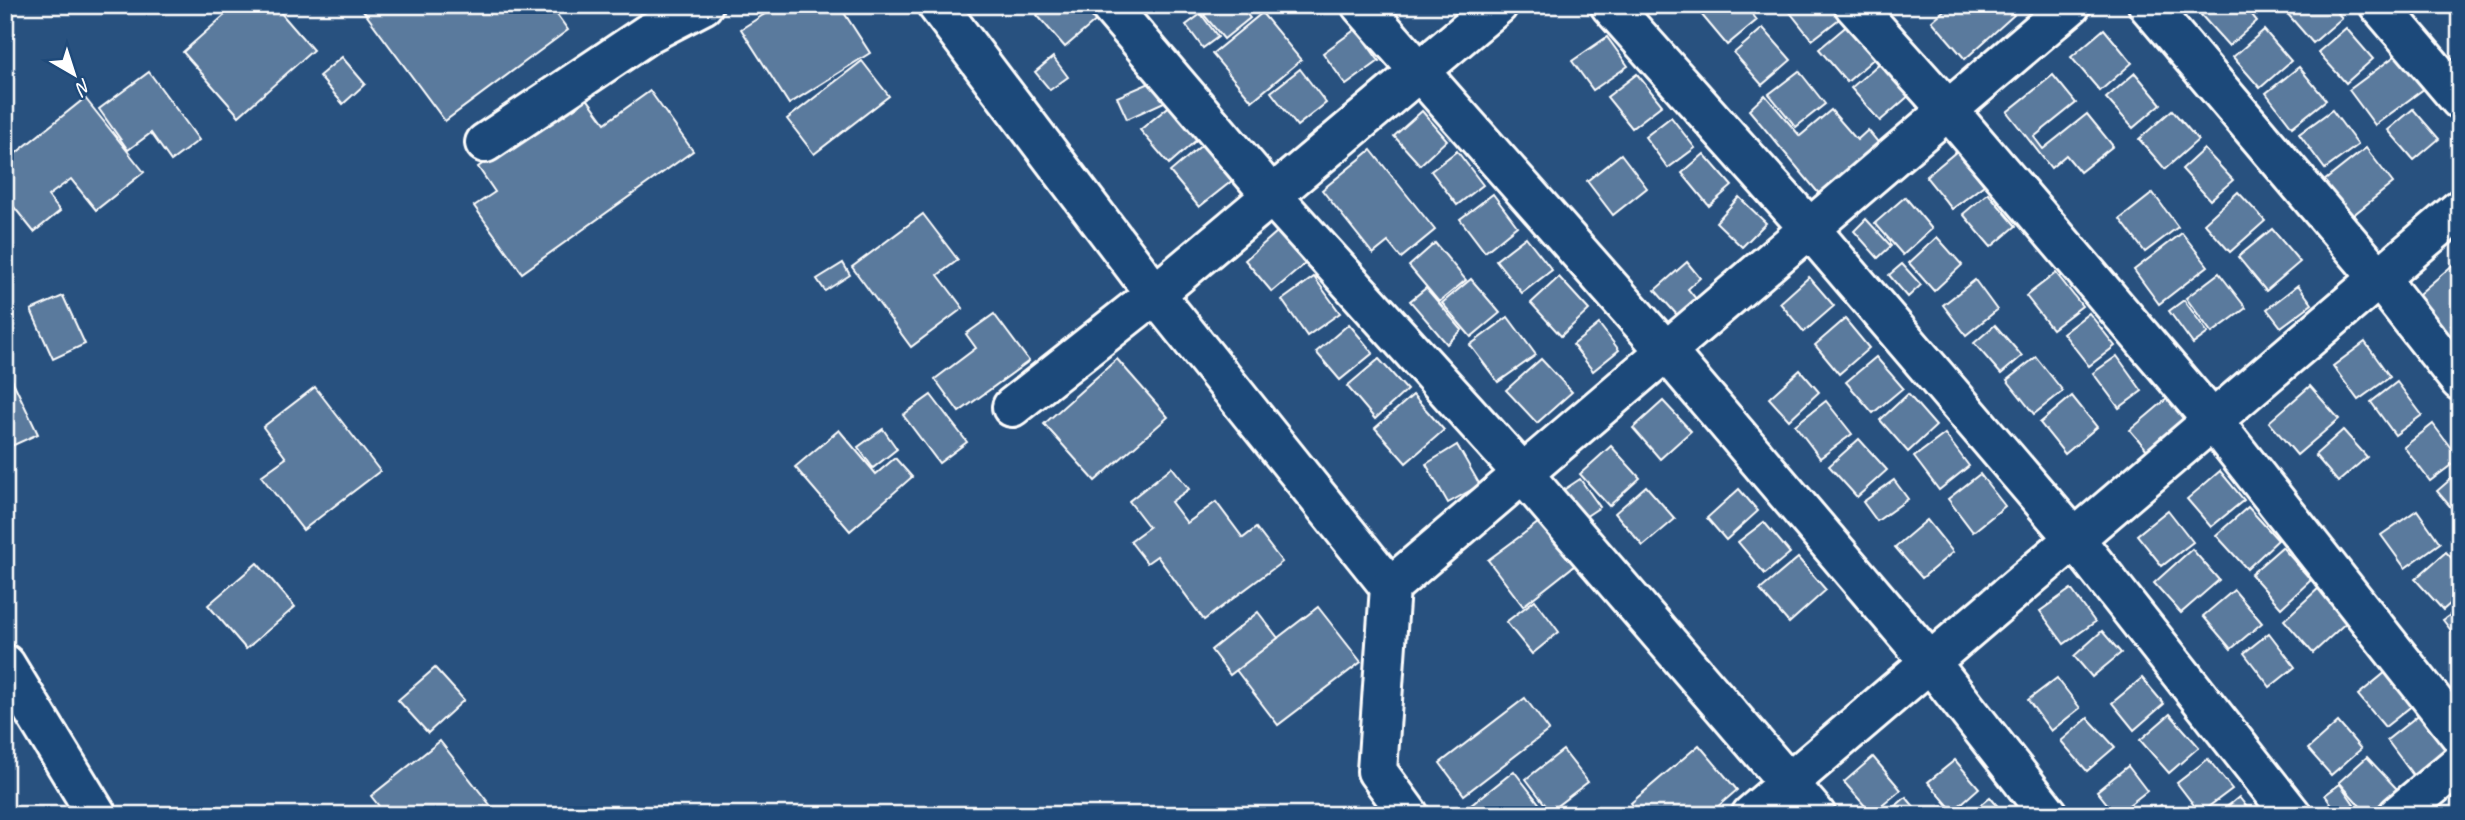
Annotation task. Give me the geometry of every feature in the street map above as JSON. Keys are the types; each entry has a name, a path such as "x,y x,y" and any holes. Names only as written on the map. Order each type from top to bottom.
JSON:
{"street":[{"path":"485,143 649,33 704,5"},
{"path":"937,5 1155,294 1390,587 1377,771 1409,815"},
{"path":"1109,5 1272,196 1523,474 1790,782 1815,815"},
{"path":"1361,5 1418,73 1666,351 1930,662 2049,815"},
{"path":"1012,407 1155,294 1498,5"},
{"path":"1610,5 1810,229 2074,538 2291,815"},
{"path":"1854,5 1948,110 2212,420 2460,735"},
{"path":"1390,587 2071,5"},
{"path":"2148,5 2379,278 2460,381"},
{"path":"2379,5 2460,100"},
{"path":"1751,815 2460,209"},
{"path":"5,664 97,815"},
{"path":"2398,815 2460,762"}],"building":[{"path":"236,5 274,5 313,50 239,116 183,52"},
{"path":"359,5 550,5 568,30 445,121"},
{"path":"779,5 839,5 870,53 789,104 741,29"},
{"path":"1049,5 1085,5 1098,19 1065,47 1037,15"},
{"path":"1216,5 1239,5 1250,18 1224,39 1204,15"},
{"path":"1711,5 1745,5 1757,20 1727,45 1701,14"},
{"path":"1835,5 1843,16 1812,40 1785,6"},
{"path":"1950,5 2005,5 2014,15 1965,59 1932,21"},
{"path":"2213,5 2244,5 2257,21 2229,46 2201,15"},
{"path":"2294,5 2331,5 2342,18 2313,43 2286,12"},
{"path":"2452,5 2460,5 2460,23 2447,9"},
{"path":"1262,13 1301,60 1252,101 1212,54"},
{"path":"1201,14 1218,37 1203,48 1186,25"},
{"path":"1849,24 1877,56 1847,82 1819,49"},
{"path":"1763,28 1791,60 1762,85 1734,53"},
{"path":"2346,28 2373,59 2346,83 2318,52"},
{"path":"1356,29 1379,61 1346,85 1323,53"},
{"path":"2104,29 2132,63 2100,91 2071,57"},
{"path":"2264,30 2291,61 2260,88 2233,57"},
{"path":"1607,37 1628,66 1593,90 1572,61"},
{"path":"2399,53 2425,88 2375,125 2349,90"},
{"path":"342,57 365,84 343,104 319,76"},
{"path":"1053,57 1068,77 1050,90 1035,72"},
{"path":"862,61 889,96 814,154 787,119"},
{"path":"1882,61 1911,94 1880,121 1851,88"},
{"path":"2299,67 2326,100 2292,127 2266,93"},
{"path":"1300,69 1326,103 1297,126 1271,92"},
{"path":"1799,71 1825,104 1796,127 1769,94"},
{"path":"149,72 199,140 171,161 151,133 128,150 99,109"},
{"path":"2135,73 2161,104 2133,128 2106,98"},
{"path":"1637,74 1662,105 1632,128 1607,97"},
{"path":"2053,75 2076,103 2034,137 2043,149 2087,114 2113,146 2080,172 2066,155 2051,168 2007,112"},
{"path":"1166,76 1175,97 1127,119 1117,97"},
{"path":"650,91 693,151 522,273 474,206 495,192 478,167 583,93 605,123"},
{"path":"1765,95 1800,136 1831,110 1857,140 1868,130 1886,152 1826,202 1749,110"},
{"path":"85,98 144,172 96,210 71,179 48,196 60,211 34,232 5,196 5,162"},
{"path":"1172,104 1200,137 1169,164 1140,130"},
{"path":"2413,109 2439,139 2414,160 2388,130"},
{"path":"2172,110 2198,140 2165,169 2139,139"},
{"path":"2332,110 2358,145 2325,169 2299,134"},
{"path":"1422,111 1447,140 1420,165 1394,136"},
{"path":"1671,117 1695,148 1668,168 1645,137"},
{"path":"1203,144 1233,180 1199,207 1170,172"},
{"path":"2366,148 2393,183 2347,220 2319,185"},
{"path":"2204,149 2233,180 2210,200 2182,169"},
{"path":"1371,150 1435,230 1401,258 1388,242 1373,254 1322,190"},
{"path":"1457,151 1483,185 1457,205 1431,171"},
{"path":"1957,151 1984,185 1952,209 1926,177"},
{"path":"1621,154 1647,188 1613,215 1587,181"},
{"path":"1704,154 1732,186 1709,206 1682,173"},
{"path":"2238,192 2265,221 2230,252 2204,223"},
{"path":"1988,193 2016,226 1991,247 1963,214"},
{"path":"2153,193 2178,227 2145,252 2120,219"},
{"path":"1493,194 1517,226 1485,252 1460,219"},
{"path":"1739,197 1766,223 1742,247 1716,222"},
{"path":"1905,197 1932,229 1903,255 1875,223"},
{"path":"923,214 958,260 938,275 963,308 911,347 852,267"},
{"path":"1866,219 1891,246 1878,258 1854,231"},
{"path":"2272,229 2300,262 2266,291 2238,257"},
{"path":"1277,232 1305,264 1272,292 1245,260"},
{"path":"2182,233 2208,266 2159,304 2134,270"},
{"path":"1526,237 1552,270 1522,293 1496,260"},
{"path":"1937,237 1962,265 1934,291 1909,263"},
{"path":"1435,243 1466,280 1439,302 1409,266"},
{"path":"1687,262 1700,278 1688,289 1697,300 1678,316 1655,290"},
{"path":"843,263 850,275 825,291 817,279"},
{"path":"1902,264 1921,285 1908,297 1889,275"},
{"path":"2454,264 2460,271 2460,318 2451,325 2460,336 2460,354 2413,299"},
{"path":"2056,273 2082,306 2052,329 2026,296"},
{"path":"2219,273 2246,308 2212,333 2186,298"},
{"path":"1314,277 1340,313 1307,336 1282,300"},
{"path":"1559,277 1589,310 1561,336 1531,303"},
{"path":"1809,277 1834,306 1804,332 1780,303"},
{"path":"1471,279 1500,313 1471,337 1442,303"},
{"path":"1975,280 1997,310 1966,335 1943,305"},
{"path":"2298,285 2312,304 2281,327 2267,309"},
{"path":"1426,288 1462,330 1447,344 1410,301"},
{"path":"63,296 85,344 53,359 31,310"},
{"path":"2184,300 2208,333 2193,344 2169,311"},
{"path":"2089,313 2115,346 2089,366 2063,333"},
{"path":"994,314 1029,361 959,412 935,379 976,348 966,334"},
{"path":"1508,317 1536,355 1498,382 1470,345"},
{"path":"1845,319 1869,348 1839,374 1815,345"},
{"path":"1349,324 1373,353 1340,380 1316,352"},
{"path":"1599,324 1619,350 1593,371 1573,345"},
{"path":"1995,325 2022,356 2001,374 1974,343"},
{"path":"2365,342 2390,377 2358,400 2333,366"},
{"path":"2117,356 2142,391 2119,408 2093,373"},
{"path":"1876,357 1903,388 1873,413 1846,382"},
{"path":"2036,357 2063,391 2034,414 2007,380"},
{"path":"1117,359 1168,417 1095,481 1044,424"},
{"path":"1379,359 1407,390 1375,419 1347,386"},
{"path":"1541,359 1572,392 1537,423 1506,390"},
{"path":"5,365 38,434 5,449"},
{"path":"1800,370 1819,392 1789,420 1769,398"},
{"path":"2397,382 2422,415 2395,435 2371,402"},
{"path":"2310,386 2339,419 2297,455 2269,422"},
{"path":"315,387 380,471 303,530 261,476 286,458 263,427"},
{"path":"2175,392 2192,413 2148,451 2130,430"},
{"path":"1908,394 1936,426 1908,452 1880,420"},
{"path":"931,395 967,442 939,463 903,415"},
{"path":"1413,395 1444,430 1406,463 1375,428"},
{"path":"2072,396 2097,427 2065,454 2040,423"},
{"path":"1663,401 1691,431 1660,459 1633,428"},
{"path":"1826,401 1852,434 1820,458 1795,425"},
{"path":"2433,424 2459,459 2430,481 2404,447"},
{"path":"883,429 897,449 873,468 858,447"},
{"path":"839,430 876,474 895,458 912,477 850,531 795,467"},
{"path":"2343,430 2367,457 2338,482 2315,455"},
{"path":"1945,434 1969,466 1939,490 1914,457"},
{"path":"1859,439 1887,470 1857,497 1829,466"},
{"path":"1457,445 1480,485 1448,503 1426,464"},
{"path":"1611,446 1640,478 1609,506 1580,474"},
{"path":"1172,467 1189,489 1171,502 1187,523 1216,502 1243,538 1256,528 1282,562 1204,620 1157,556 1147,563 1130,541 1149,527 1129,501"},
{"path":"2220,471 2244,500 2211,527 2187,499"},
{"path":"2460,471 2460,518 2437,491"},
{"path":"1980,474 2005,506 1973,532 1948,499"},
{"path":"1580,479 1600,507 1582,519 1562,491"},
{"path":"1894,480 1908,499 1877,521 1863,502"},
{"path":"1646,486 1675,519 1643,546 1615,513"},
{"path":"1739,489 1758,511 1726,540 1707,518"},
{"path":"2248,507 2278,540 2247,569 2216,535"},
{"path":"2168,510 2193,542 2162,566 2137,535"},
{"path":"2417,510 2440,543 2405,568 2381,535"},
{"path":"1546,517 1580,561 1523,606 1488,560"},
{"path":"1927,520 1953,552 1922,578 1895,547"},
{"path":"1764,522 1790,553 1765,574 1738,542"},
{"path":"2282,547 2311,580 2281,608 2251,574"},
{"path":"2192,549 2219,580 2181,613 2154,583"},
{"path":"2446,552 2460,567 2460,595 2443,610 2415,579"},
{"path":"1798,558 1826,590 1789,623 1760,590"},
{"path":"257,563 295,607 246,649 208,605"},
{"path":"2320,587 2349,620 2313,653 2284,620"},
{"path":"2071,589 2095,622 2064,644 2040,611"},
{"path":"2234,590 2262,623 2231,649 2203,616"},
{"path":"1535,600 1559,632 1532,654 1506,622"},
{"path":"1318,607 1361,662 1278,725 1236,670"},
{"path":"2460,608 2460,642 2443,620"},
{"path":"1258,612 1278,638 1230,675 1211,650"},
{"path":"2102,631 2121,653 2092,677 2074,656"},
{"path":"2269,633 2295,667 2270,687 2244,653"},
{"path":"435,668 464,700 428,733 398,700"},
{"path":"2386,672 2414,704 2385,727 2358,695"},
{"path":"2057,678 2080,708 2051,731 2028,700"},
{"path":"2142,678 2164,704 2134,730 2112,703"},
{"path":"1525,698 1549,730 1464,795 1440,763"},
{"path":"2421,713 2448,749 2413,775 2387,740"},
{"path":"2170,714 2199,747 2169,773 2140,740"},
{"path":"2088,718 2115,747 2087,771 2061,741"},
{"path":"2338,722 2361,749 2331,775 2308,749"},
{"path":"440,741 498,815 386,815 371,796"},
{"path":"1699,745 1737,790 1708,815 1640,815 1631,803"},
{"path":"1563,750 1588,782 1550,811 1526,779"},
{"path":"1873,757 1901,790 1872,814 1844,782"},
{"path":"2367,757 2397,789 2368,815 2339,782"},
{"path":"2208,759 2232,789 2200,813 2177,783"},
{"path":"1955,760 1979,788 1953,811 1928,782"},
{"path":"2128,766 2147,791 2116,815 2097,791"},
{"path":"1514,771 1548,815 1477,815 1470,806"},
{"path":"2340,784 2354,804 2339,814 2325,795"},
{"path":"1906,797 1921,815 1885,815"},
{"path":"1990,797 2005,815 1968,815"},
{"path":"2239,797 2253,815 2217,815"},
{"path":"2161,805 2169,815 2149,815"}]}
